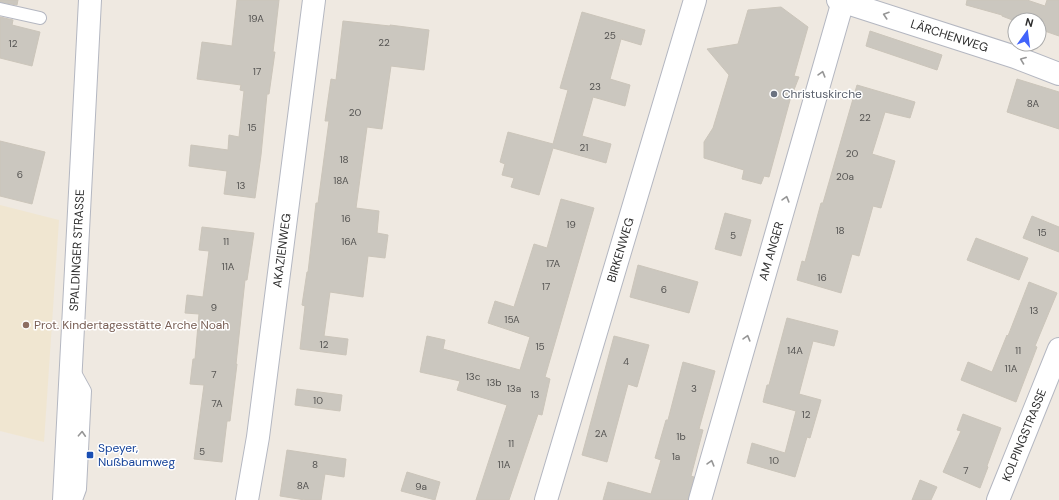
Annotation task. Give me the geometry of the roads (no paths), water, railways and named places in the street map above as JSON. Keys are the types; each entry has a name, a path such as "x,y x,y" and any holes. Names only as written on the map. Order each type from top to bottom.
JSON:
{"street":[{"name":"SPALDINGER STRASSE","path":"64,500 90,0"},
{"name":"AKAZIENWEG","path":"247,500 258,437 314,0"},
{"name":"BIRKENWEG","path":"546,500 695,0"},
{"name":"LÄRCHENWEG","path":"841,1 1015,57 1059,74"},
{"name":"AM ANGER","path":"700,500 841,1"},
{"name":"KOLPINGSTRASSE","path":"998,500 1059,349"}],"lane":[{"path":"0,9 40,18"},
{"path":"71,366 85,391 80,489 76,500"}],"place":[{"name":"Christuskirche","path":"774,94"},
{"name":"Prot. Kindertagesstätte Arche Noah","path":"26,325"},
{"name":"Speyer, Nußbaumweg","path":"90,455"}]}
